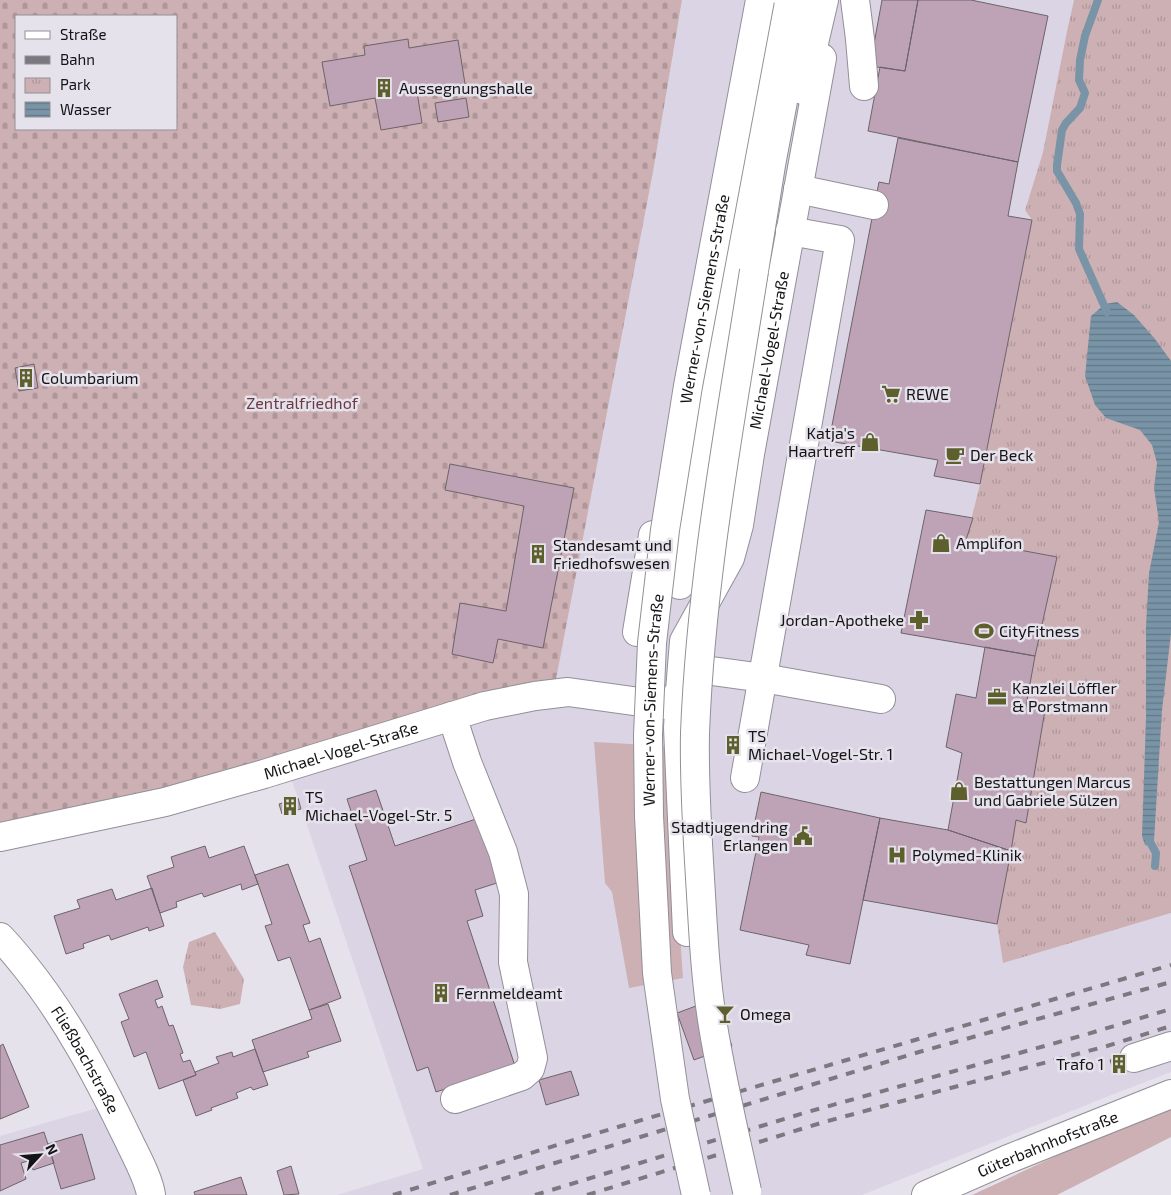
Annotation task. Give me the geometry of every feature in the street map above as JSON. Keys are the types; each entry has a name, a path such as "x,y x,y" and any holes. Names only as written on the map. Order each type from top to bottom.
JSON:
{"main road":[{"path":"638,632 669,440 750,0"},
{"name":"Werner-von-Siemens-Straße","path":"696,1195 675,1098 658,973 648,816 648,735 652,644 665,530 688,386 760,0"},
{"path":"787,0 712,368 700,444 680,585 682,667 763,678 881,699"},
{"path":"748,1194 714,1026 705,965 696,811 695,735 699,659 712,542 771,165 802,0"},
{"path":"771,165 802,92 824,0"},
{"name":"Michael-Vogel-Straße","path":"0,837 165,802 264,774 485,706 535,696 568,692 662,705 673,700 682,667 730,558 738,525 790,231 834,0"},
{"path":"855,0 864,86"},
{"path":"798,190 874,205"},
{"path":"745,778 840,240 790,231"},
{"path":"645,580 680,585"},
{"name":"Michael-Vogel-Straße","path":"682,667 678,728 686,932"},
{"path":"452,716 467,762 503,852 514,894 513,962 532,1058 530,1069 522,1076 455,1099"},
{"name":"Fließbachstraße","path":"0,937 35,979 68,1028 116,1114 151,1195"},
{"path":"1134,1058 1171,1046"},
{"name":"Güterbahnhofstraße","path":"926,1195 1006,1160 1171,1094"}],"shaded area":[{"path":"682,0 1074,0 1043,152 1025,209 1032,220 980,484 966,540 1057,557 1026,706 1045,710 1026,823 997,924 1003,963 1171,913 1171,1072 862,1195 337,1195 423,1169 283,754 606,416 653,172"},
{"path":"111,1104 153,1195 0,1195 0,1136"}],"green space":[{"name":"Zentralfriedhof","path":"0,0 682,0 653,172 556,679 419,715 163,789 0,823"},
{"path":"1074,0 1171,0 1171,913 1003,963 997,924 1016,820 1026,822 1045,710 1026,706 1057,557 966,540 980,484 1032,220 1025,210 1043,152"},
{"path":"594,742 667,746 683,978 629,988 612,892 605,883"},
{"path":"215,932 244,979 240,1004 220,1009 191,1005 183,967 189,942"},
{"path":"1171,1109 1171,1137 1057,1195 972,1195 1082,1144"}],"water":[{"path":"1117,302 1134,315 1171,361 1171,633 1162,710 1153,847 1145,845 1142,836 1146,718 1146,626 1149,573 1159,522 1154,488 1157,463 1152,445 1140,430 1106,418 1095,405 1085,376 1091,316 1105,304"}],"building":[{"path":"882,0 918,0 905,71 870,66"},
{"path":"918,0 971,0 1048,16 1018,162 868,131 880,67 905,71"},
{"name":"Aussegnungshalle","path":"408,39 409,48 458,40 465,84 417,92 422,123 381,130 375,98 330,106 322,62 365,55 364,46"},
{"path":"466,98 469,117 438,122 435,103"},
{"path":"898,138 1018,162 1008,216 1032,220 980,484 934,476 938,460 829,441 879,182 889,184"},
{"name":"Columbarium","path":"34,364 38,388 19,391 15,368"},
{"name":"Standesamt und Friedhofswesen","path":"450,464 574,488 543,648 498,639 493,663 452,654 460,603 506,611 524,506 445,490"},
{"path":"926,510 973,518 966,540 1057,557 1035,656 901,633"},
{"path":"985,647 1035,656 1026,706 1045,710 1026,823 1016,820 1011,851 948,830 962,753 946,747 956,694 976,698"},
{"name":"TS Michael-Vogel-Str. 1","path":"729,736 739,738 736,755 726,753"},
{"name":"Fernmeldeamt","path":"376,790 395,846 479,818 500,882 475,890 483,916 467,921 515,1066 436,1092 428,1067 417,1071 349,866 367,860 347,799"},
{"path":"761,792 880,818 850,964 806,955 809,945 740,930 759,837 752,836"},
{"name":"TS Michael-Vogel-Str. 5","path":"298,798 301,809 282,814 279,804"},
{"path":"880,818 948,830 1011,851 997,924 863,900"},
{"path":"205,846 209,858 244,846 258,884 242,890 241,884 204,897 202,893 176,902 177,907 160,913 147,876 174,867 171,857"},
{"path":"288,864 310,923 303,925 309,942 320,938 341,998 309,1010 290,957 278,961 265,926 272,924 255,875"},
{"path":"152,888 164,926 149,931 148,927 111,940 109,935 83,944 84,948 66,954 54,916 80,908 77,900 112,889 116,900"},
{"path":"157,980 163,997 155,1000 158,1008 162,1006 169,1026 173,1025 183,1053 180,1054 183,1062 190,1060 196,1075 159,1089 146,1052 134,1057 121,1022 129,1019 119,994"},
{"path":"715,999 732,1046 694,1060 677,1013"},
{"path":"328,1004 341,1041 307,1052 309,1057 263,1072 252,1040 312,1019 309,1010"},
{"path":"3,1044 29,1107 0,1119 0,1046"},
{"path":"255,1049 268,1085 253,1090 251,1087 236,1093 238,1098 196,1116 183,1080 196,1075 195,1072 219,1063 216,1057 232,1052 233,1057"},
{"name":"Trafo 1","path":"1125,1056 1128,1067 1114,1072 1110,1060"},
{"path":"571,1071 579,1095 546,1105 539,1080"},
{"path":"44,1132 54,1163 33,1170 31,1160 21,1163 26,1179 0,1191 0,1145"},
{"path":"82,1134 95,1179 61,1189 48,1144"},
{"path":"291,1166 299,1194 284,1195 277,1171"},
{"path":"241,1177 247,1195 195,1195 194,1192"}],"waterway":[{"path":"1098,0 1085,36 1080,60 1079,80 1085,93 1080,108 1062,130 1057,171 1076,203 1080,214 1079,249 1107,312"},
{"path":"1149,840 1156,853 1155,866"}],"railway":[{"path":"393,1195 577,1139 1171,965"},
{"path":"450,1195 919,1052 1171,982"},
{"path":"535,1195 804,1113 1171,1009"},
{"path":"587,1195 824,1122 1107,1046 1171,1026"}],"place":[{"name":"Aussegnungshalle","path":"384,88"},
{"name":"Columbarium","path":"26,378"},
{"name":"REWE","path":"891,394"},
{"name":"Katja's Haartreff","path":"870,442"},
{"name":"Der Beck","path":"955,455"},
{"name":"Amplifon","path":"941,543"},
{"name":"Standesamt und Friedhofswesen","path":"538,554"},
{"name":"Jordan-Apotheke","path":"919,620"},
{"name":"CityFitness","path":"984,631"},
{"name":"Kanzlei Löffler & Porstmann","path":"997,697"},
{"name":"TS Michael-Vogel-Str. 1","path":"733,745"},
{"name":"Bestattungen Marcus und Gabriele Sülzen","path":"959,791"},
{"name":"TS Michael-Vogel-Str. 5","path":"290,806"},
{"name":"Stadtjugendring Erlangen","path":"803,836"},
{"name":"Polymed-Klinik","path":"897,855"},
{"name":"Fernmeldeamt","path":"441,993"},
{"name":"Omega","path":"725,1014"},
{"name":"Trafo 1","path":"1119,1064"}]}
